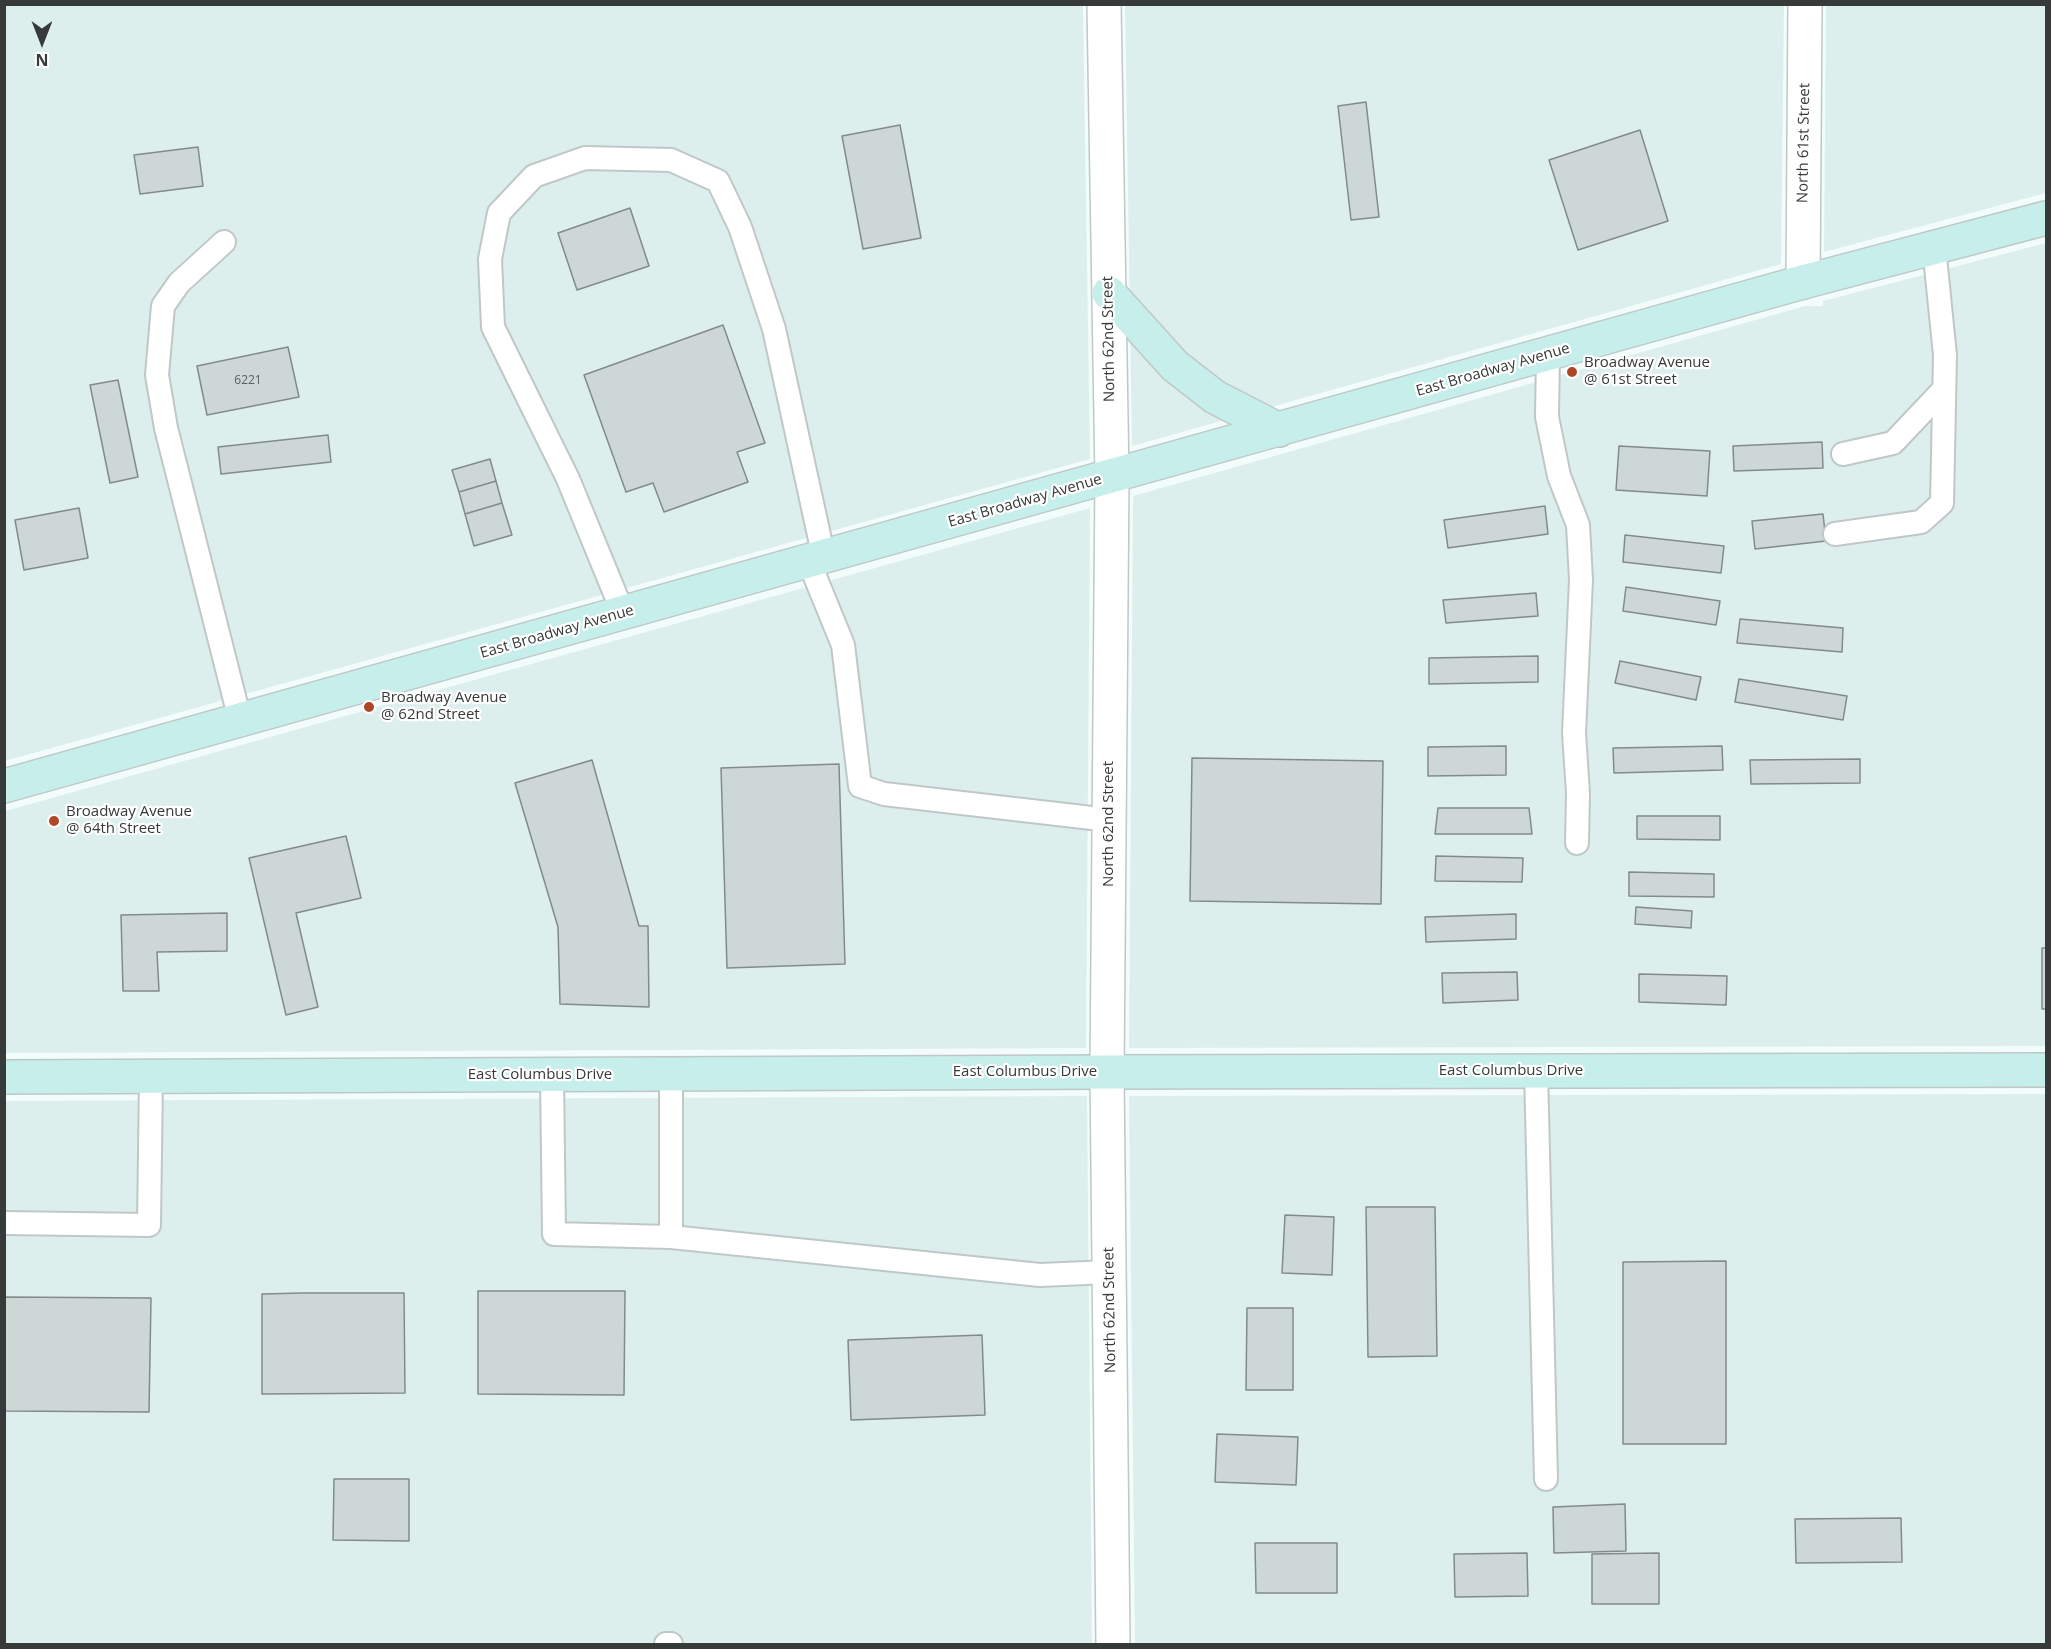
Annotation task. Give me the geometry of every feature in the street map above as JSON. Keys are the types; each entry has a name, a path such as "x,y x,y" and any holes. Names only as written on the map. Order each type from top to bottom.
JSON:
{"street":[{"name":"North 62nd Street","path":"1104,4 1112,477 1107,1072 1113,1644"},
{"name":"North 61st Street","path":"1803,282 1805,4"},
{"name":"East Broadway Avenue","path":"4,786 1803,282 2046,218"},
{"path":"1109,293 1175,366 1215,397 1279,430"},
{"name":"East Columbus Drive","path":"4,1077 2046,1070"}],"lane":[{"path":"623,613 568,479 493,327 490,260 499,213 534,176 585,158 671,160 718,181 740,227 774,329 817,560 843,645 860,786 884,794 1109,820"},
{"path":"224,242 179,283 163,306 157,375 166,428 240,720"},
{"path":"1836,534 1921,522 1942,502 1945,355 1934,247"},
{"path":"1548,354 1547,417 1559,476 1578,525 1581,580 1575,733 1578,793 1577,843"},
{"path":"1843,454 1893,443 1944,389"},
{"path":"1536,1071 1546,1479"},
{"path":"671,1074 671,1237"},
{"path":"552,1075 554,1234 671,1237 1040,1275 1110,1272"},
{"path":"4,1223 149,1225 151,1077"}],"shaded area":[{"path":"5,5 1083,5 1090,459 5,761"},
{"path":"1125,5 1784,5 1781,264 1132,446"},
{"path":"1826,5 2046,5 2046,193 1824,252"},
{"path":"2046,243 2046,1046 1129,1048 1133,496 1805,306 1823,306 1823,301"},
{"path":"1090,508 1086,1048 5,1053 5,811"},
{"path":"2046,1094 2046,1644 1135,1644 1129,1096"},
{"path":"1087,1096 1092,1644 5,1644 4,1101"}],"building":[{"path":"1366,102 1379,217 1351,220 1338,106"},
{"path":"900,125 921,238 863,249 842,136"},
{"path":"1640,130 1668,221 1578,250 1549,160"},
{"path":"198,147 203,186 140,194 134,155"},
{"path":"630,208 649,266 577,290 558,233"},
{"path":"723,325 765,443 737,452 748,482 664,512 653,483 626,492 584,375"},
{"path":"288,347 299,397 207,415 197,366"},
{"path":"118,380 138,477 110,483 90,385"},
{"path":"328,435 331,462 221,474 218,447"},
{"path":"1822,442 1823,468 1734,471 1733,446"},
{"path":"1619,446 1710,451 1707,496 1616,490"},
{"path":"490,459 496,481 459,492 452,470"},
{"path":"496,481 502,503 465,514 459,492"},
{"path":"502,503 512,535 474,546 465,514"},
{"path":"1545,506 1548,534 1448,548 1444,520"},
{"path":"79,508 88,558 24,570 15,520"},
{"path":"1823,514 1826,541 1755,549 1752,521"},
{"path":"1625,535 1724,546 1721,573 1623,562"},
{"path":"1626,587 1720,601 1716,625 1623,611"},
{"path":"1536,593 1538,616 1446,623 1443,600"},
{"path":"1740,619 1843,628 1842,652 1737,643"},
{"path":"1538,656 1538,682 1429,684 1429,658"},
{"path":"1620,661 1701,677 1696,700 1615,683"},
{"path":"1739,679 1847,696 1843,720 1735,702"},
{"path":"1506,746 1506,775 1428,776 1428,747"},
{"path":"1722,746 1723,770 1614,773 1613,748"},
{"path":"1192,758 1383,761 1381,904 1190,901"},
{"path":"1860,759 1860,783 1751,784 1750,760"},
{"path":"592,760 639,926 648,926 649,1007 560,1004 558,927 515,783"},
{"path":"839,764 845,964 727,968 721,768"},
{"path":"1438,808 1529,808 1532,834 1435,834"},
{"path":"1637,816 1720,816 1720,840 1637,839"},
{"path":"346,836 361,898 296,913 318,1007 286,1015 249,858"},
{"path":"1436,856 1523,858 1522,882 1435,881"},
{"path":"1629,872 1714,874 1714,897 1629,896"},
{"path":"1636,907 1692,911 1691,928 1635,924"},
{"path":"227,913 227,951 157,952 159,991 123,991 121,915"},
{"path":"1516,914 1516,939 1426,942 1425,917"},
{"path":"2042,948 2046,948 2046,1009 2042,1009"},
{"path":"1517,972 1518,1000 1443,1003 1442,973"},
{"path":"1639,974 1727,976 1726,1005 1639,1002"},
{"path":"1366,1207 1435,1207 1437,1356 1368,1357"},
{"path":"1285,1215 1334,1217 1332,1275 1282,1273"},
{"path":"1726,1261 1726,1444 1623,1444 1623,1262"},
{"path":"478,1291 625,1291 624,1395 478,1394"},
{"path":"404,1293 405,1393 262,1394 262,1294"},
{"path":"4,1297 151,1298 149,1412 4,1411"},
{"path":"1247,1308 1293,1308 1293,1390 1246,1390"},
{"path":"982,1335 985,1415 851,1420 848,1340"},
{"path":"1217,1434 1298,1437 1296,1485 1215,1482"},
{"path":"334,1479 409,1479 409,1541 333,1540"},
{"path":"1625,1504 1626,1551 1554,1553 1553,1507"},
{"path":"1901,1518 1902,1562 1796,1563 1795,1519"},
{"path":"1255,1543 1337,1543 1337,1593 1256,1593"},
{"path":"1527,1553 1528,1596 1455,1597 1454,1554"},
{"path":"1659,1553 1659,1604 1592,1604 1592,1554"}],"place":[{"name":"Broadway Avenue @ 61st Street","path":"1572,372"},
{"name":"Broadway Avenue @ 62nd Street","path":"369,707"},
{"name":"Broadway Avenue @ 64th Street","path":"54,821"}]}
